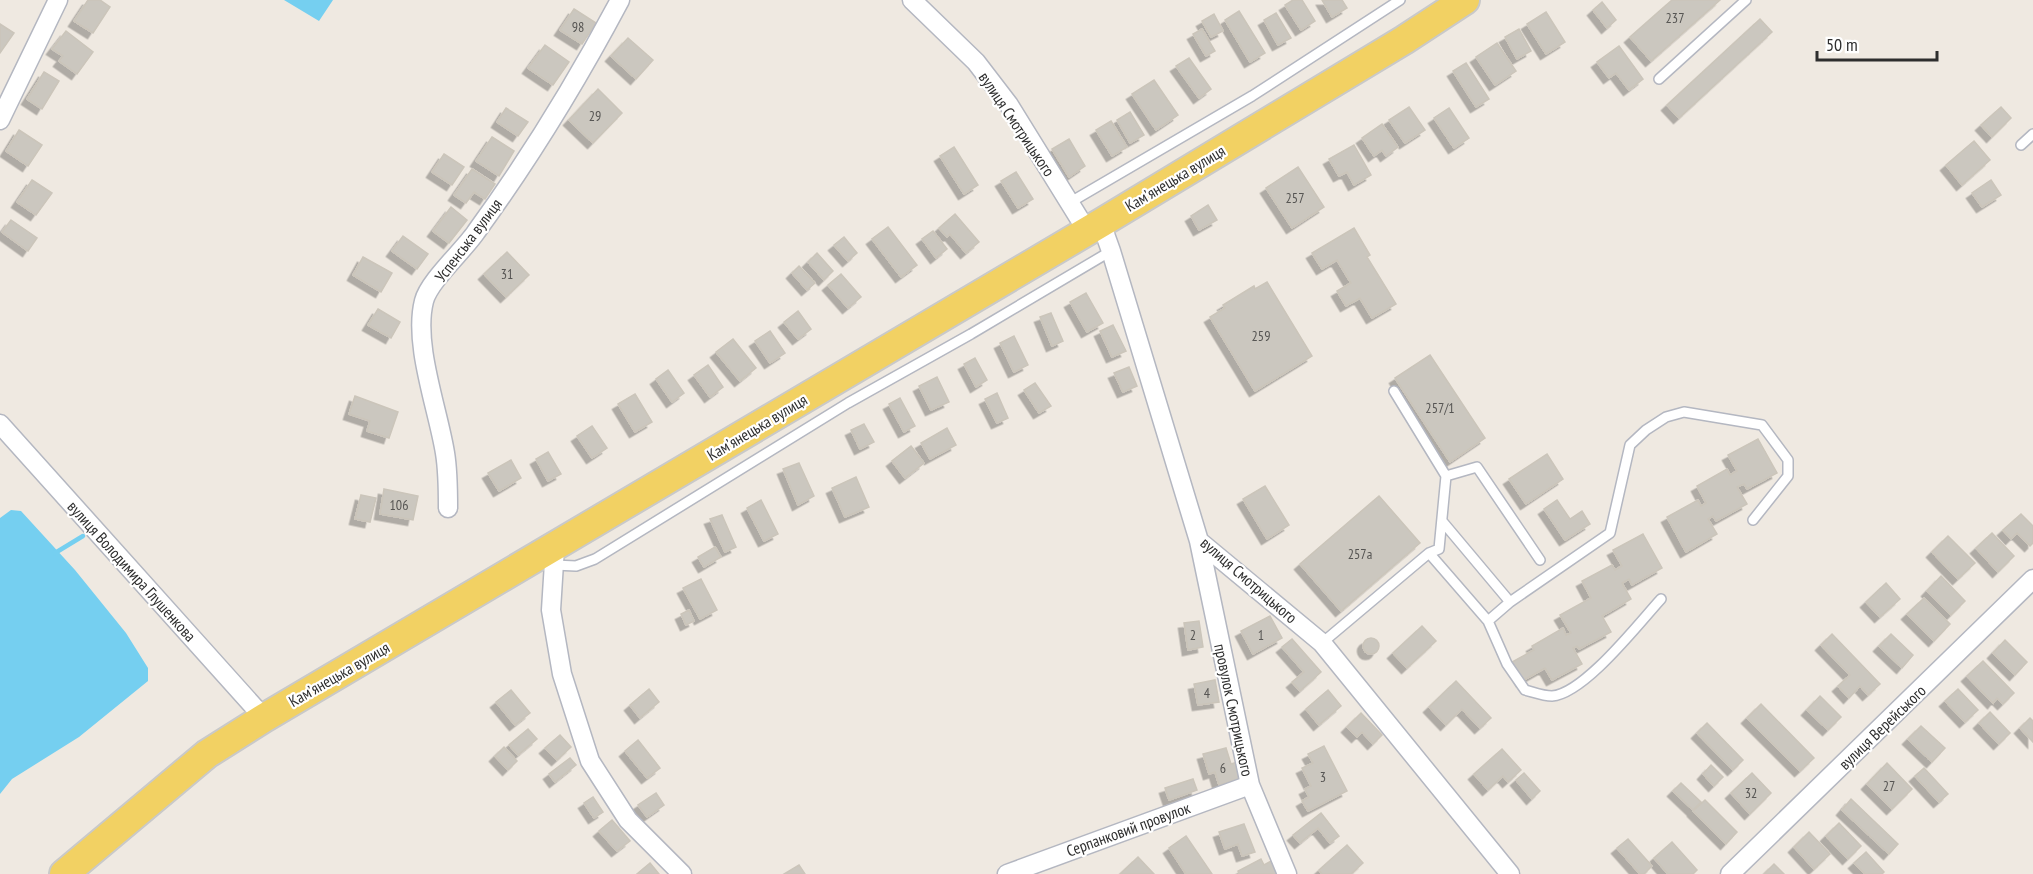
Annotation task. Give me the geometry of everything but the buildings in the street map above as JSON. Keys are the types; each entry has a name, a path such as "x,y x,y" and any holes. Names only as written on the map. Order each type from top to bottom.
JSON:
{"main road":[{"name":"Камʼянецька вулиця","path":"64,874 207,754 264,718 555,556 1404,40 1465,0"}],"street":[{"path":"0,120 58,0"},
{"name":"Успенська вулиця","path":"448,508 446,455 421,336 424,299 443,271 475,234 539,141 584,68 620,0"},
{"name":"вулиця Смотрицького","path":"912,0 976,62 1009,105 1070,203 1094,227 1111,250 1199,541 1322,643 1510,874"},
{"name":"вулиця Володимира Глушенкова","path":"0,424 264,718"},
{"name":"провулок Смотрицького","path":"1199,541 1250,785 1287,874"},
{"path":"555,556 551,610 562,674 590,761 628,820 682,874"},
{"name":"вулиця Верейського","path":"1730,874 2033,579"},
{"name":"Серпанковий провулок","path":"1007,874 1250,785"}],"lane":[{"path":"1070,203 1252,96 1400,0"},
{"path":"1659,79 1746,0"},
{"path":"2021,145 2033,134"},
{"path":"555,556 576,566 595,559 848,403 971,334 1111,250"},
{"path":"1322,643 1429,553 1439,549 1446,476 1394,391"},
{"path":"1488,621 1510,602 1610,533 1630,445 1646,430 1666,417 1684,412 1762,425 1788,460 1788,477 1753,519"},
{"path":"1446,476 1477,467 1540,560"},
{"path":"1442,521 1510,602"},
{"path":"1429,553 1488,621 1507,664 1524,690 1551,696 1588,678 1661,599"}],"water":[{"path":"284,0 333,0 319,21"},
{"path":"11,510 21,511 75,570 126,633 148,668 148,681 79,737 12,779 0,794 0,518"}],"waterway":[{"path":"55,553 83,536"}]}
